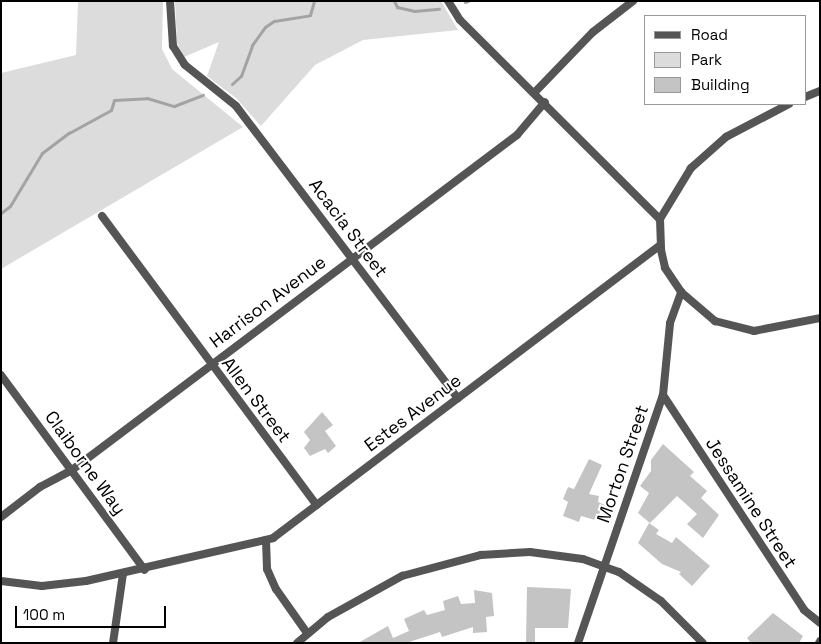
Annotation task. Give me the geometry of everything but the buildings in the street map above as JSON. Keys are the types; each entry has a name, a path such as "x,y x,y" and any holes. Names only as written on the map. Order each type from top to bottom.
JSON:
{"street":[{"name":"Acacia Street","path":"170,1 173,46 185,65 236,106 458,398"},
{"path":"448,1 460,20 535,92 660,219"},
{"path":"535,92 593,32 632,1"},
{"path":"806,97 820,91"},
{"name":"Harrison Avenue","path":"1,517 40,487 72,470 352,257 517,135 545,102"},
{"path":"787,105 726,137 702,156 670,196 660,219 660,245 665,268 682,292 715,320 736,328 769,330 820,318"},
{"name":"Allen Street","path":"102,216 316,505"},
{"name":"Estes Avenue","path":"266,540 316,505 660,245"},
{"name":"Morton Street","path":"578,643 663,395 670,323 682,292"},
{"name":"Claiborne Way","path":"1,375 145,570"},
{"name":"Jessamine Street","path":"663,395 804,610 820,623"},
{"path":"1,581 42,586 123,574 266,540 268,569 276,590 307,633"},
{"path":"297,643 307,633 372,590 432,566 481,555 530,552 565,555 604,566 660,601 703,643"},
{"path":"113,643 123,574"}],"green space":[{"path":"78,1 163,1 162,49 172,69 243,127 1,269 1,73 76,55"},
{"path":"175,1 441,1 458,30 363,40 315,65 261,126 236,98 207,76 219,42 184,57 177,43"}],"waterway":[{"path":"232,84 241,76 252,45 265,27 274,21 310,15 314,1"},
{"path":"394,1 397,7 414,11 439,9"},
{"path":"1,213 10,206 42,153 69,133 111,110 114,100 147,98 174,106 203,95"}]}
